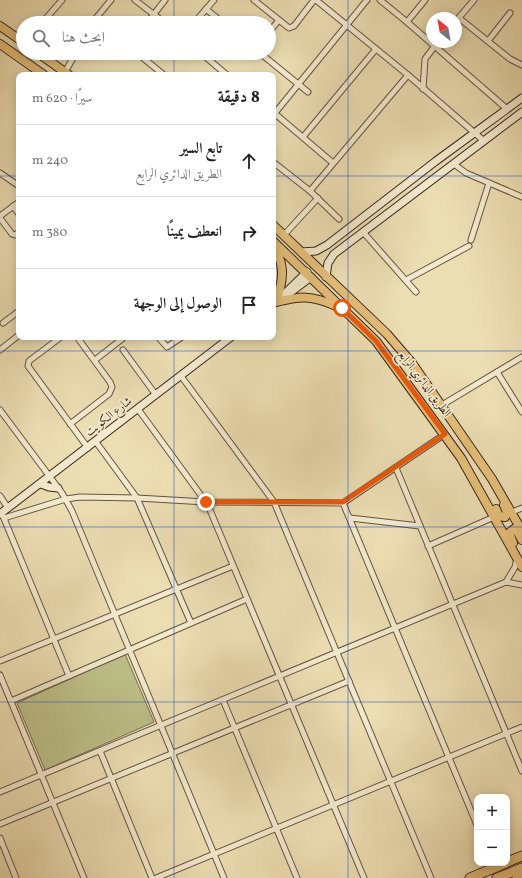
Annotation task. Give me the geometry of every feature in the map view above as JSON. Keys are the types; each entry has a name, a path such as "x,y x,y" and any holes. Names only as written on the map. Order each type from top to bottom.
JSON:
{"highway":[{"path":"510,861 522,856"},
{"path":"470,878 492,866"},
{"path":"497,878 522,868"},
{"path":"517,878 522,876"}],"main road":[{"path":"0,26 16,37"},
{"path":"0,44 16,55"},
{"path":"23,60 40,72"},
{"path":"48,60 64,72"},
{"path":"301,252 316,251 327,245 522,98"},
{"path":"326,277 330,259 363,232 522,112"},
{"name":"الطريق الدائري الرابع","path":"276,228 398,346 424,378 493,482 522,531"},
{"name":"الطريق الدائري الرابع","path":"276,244 376,341 445,434 519,558 522,567"},
{"path":"276,250 281,261 283,272 276,296"},
{"path":"276,301 309,275"},
{"path":"276,303 309,296 319,298 342,308"},
{"name":"شارع الكويت","path":"3,513 226,340"},
{"path":"466,467 480,479 500,516 505,517 507,512 494,490 493,482"},
{"path":"41,484 49,488 58,488"},
{"path":"519,558 510,538 510,531 514,529 518,531 522,540"}],"street":[{"path":"48,16 62,0"},
{"path":"97,16 111,0"},
{"path":"135,0 155,16"},
{"path":"153,14 165,0"},
{"path":"200,16 214,0"},
{"path":"254,0 274,16"},
{"path":"276,18 289,28 292,28 315,0 408,75 484,141"},
{"path":"276,109 367,0"},
{"path":"380,0 426,36"},
{"path":"407,22 425,0"},
{"path":"462,14 474,0"},
{"path":"206,9 214,16"},
{"path":"488,41 510,13"},
{"path":"276,24 279,20"},
{"path":"462,23 488,41 510,59 522,65"},
{"path":"424,89 425,59 433,48"},
{"path":"440,48 507,109"},
{"path":"303,137 376,49"},
{"path":"68,72 73,60"},
{"path":"146,60 160,72"},
{"path":"209,60 223,72"},
{"path":"269,60 308,92"},
{"path":"310,191 408,75"},
{"path":"276,114 333,163"},
{"path":"276,164 318,198 339,220"},
{"path":"454,164 466,173 522,197"},
{"path":"0,173 16,184"},
{"path":"471,240 489,182"},
{"path":"284,235 318,198"},
{"path":"16,204 0,217 12,234 16,234"},
{"path":"13,206 16,210"},
{"path":"363,232 416,292"},
{"path":"406,280 469,246"},
{"path":"3,323 16,313"},
{"path":"0,350 16,338"},
{"path":"57,340 29,361 28,366 88,448"},
{"path":"70,424 112,390 110,382 79,340"},
{"path":"95,360 120,340"},
{"path":"161,340 167,347 178,340"},
{"path":"123,350 156,395"},
{"path":"442,405 522,357"},
{"path":"497,372 522,412"},
{"path":"181,376 274,502 431,878"},
{"path":"138,409 206,502 364,878"},
{"path":"0,410 66,499 224,878"},
{"path":"3,513 80,497 137,498 206,502 343,502 445,434"},
{"path":"96,442 137,498 191,623"},
{"path":"396,468 522,771"},
{"path":"0,496 3,513 69,676"},
{"path":"343,502 474,818"},
{"path":"512,512 522,508"},
{"path":"428,546 494,516"},
{"path":"350,518 420,526"},
{"path":"506,582 519,558"},
{"path":"0,661 233,566"},
{"path":"0,792 506,582 522,585"},
{"path":"11,701 247,599"},
{"path":"0,675 54,802 84,878"},
{"path":"0,824 349,681"},
{"path":"223,700 297,878"},
{"path":"156,878 522,727"},
{"path":"100,751 152,878"},
{"path":"0,838 16,878"}],"green space":[{"path":"125,654 154,722 45,770 17,703"}],"route":[{"path":"206,502 339,503 347,501 445,434 376,341 342,308"}]}
